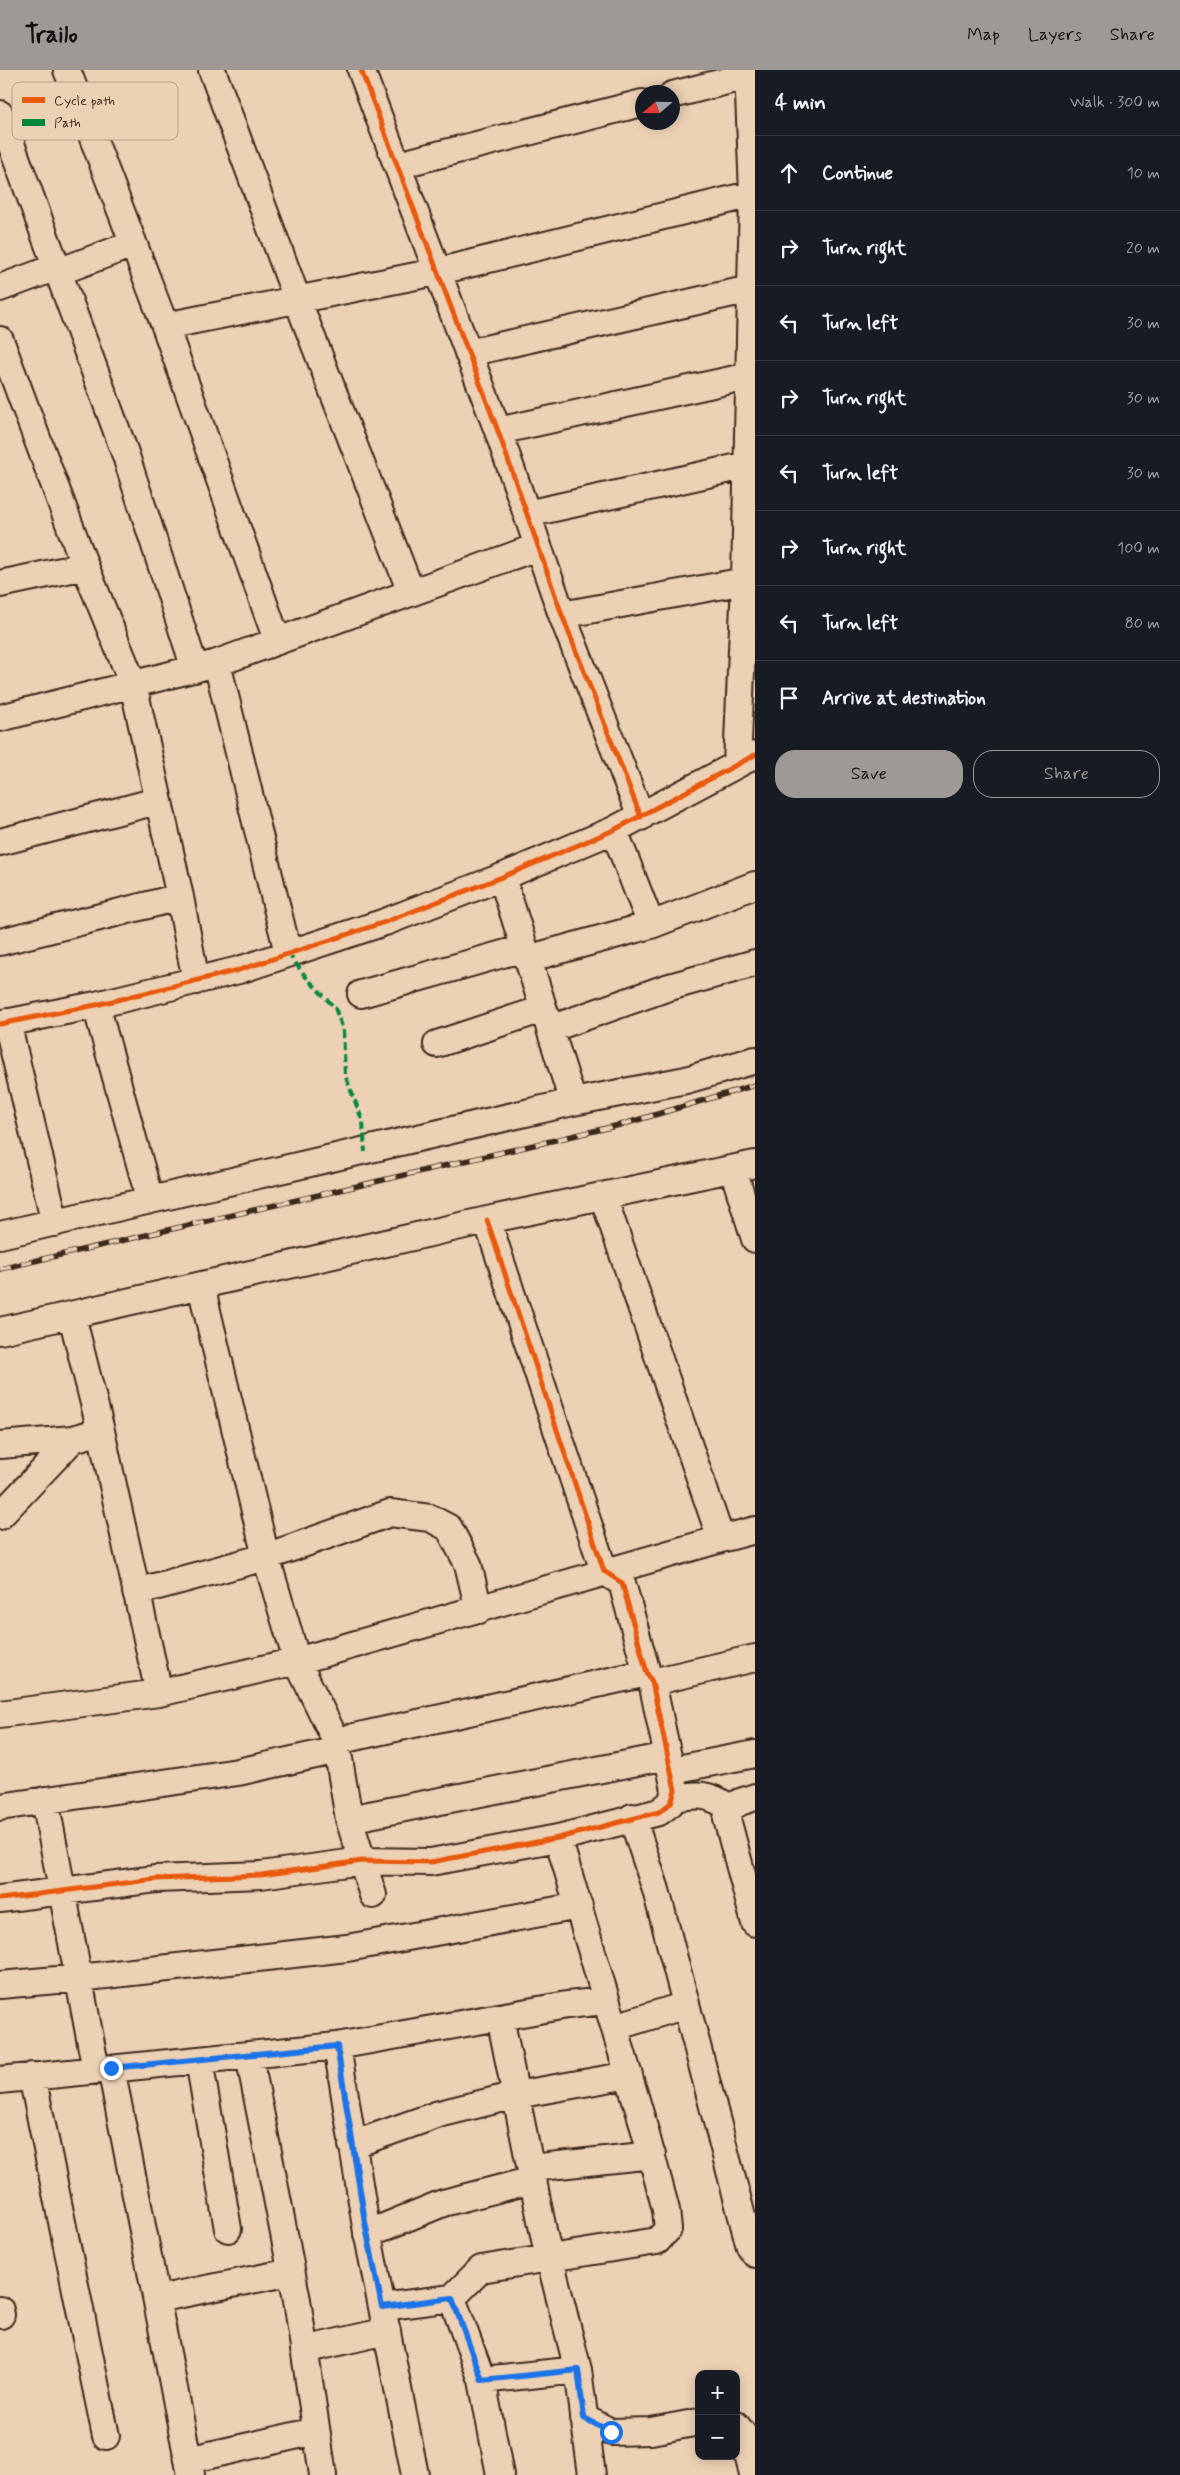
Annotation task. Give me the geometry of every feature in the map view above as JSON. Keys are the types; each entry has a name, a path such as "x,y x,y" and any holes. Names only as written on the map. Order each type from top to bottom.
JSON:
{"street":[{"path":"67,70 72,82"},
{"path":"212,70 297,299 411,592"},
{"path":"362,70 436,272 498,431 562,615 640,817"},
{"path":"55,1223 4,1023 96,1005 239,970 385,922 502,877 614,830 746,760 745,581 751,466 750,288 753,194 751,73 680,93"},
{"path":"398,165 635,105"},
{"path":"0,114 206,666 288,953"},
{"path":"94,140 165,326 277,640"},
{"path":"165,326 436,272 753,194"},
{"path":"0,288 133,244"},
{"path":"468,353 750,288"},
{"path":"0,340 85,566 133,684 180,897 196,981"},
{"path":"498,431 750,376"},
{"path":"527,514 751,466"},
{"path":"0,718 206,666 537,547"},
{"path":"0,584 85,566"},
{"path":"562,615 745,581"},
{"path":"0,842 158,801"},
{"path":"614,830 651,925"},
{"path":"502,877 573,1102"},
{"path":"361,994 526,953 651,925 755,885"},
{"path":"0,942 180,897"},
{"path":"437,1044 546,1019 755,963"},
{"path":"96,1005 150,1200"},
{"path":"0,1235 573,1102 686,1080 755,1060"},
{"path":"0,1331 487,1220 744,1166 755,1236"},
{"path":"603,1196 721,1539"},
{"path":"0,1899 156,1879 261,1875 362,1861 431,1862 558,1838 632,1817 659,1812 671,1803 675,1790 670,1763 650,1678 622,1583 604,1571 487,1220"},
{"path":"201,1286 266,1557 297,1660 337,1745 349,1818 373,1895"},
{"path":"72,1316 101,1432 160,1693"},
{"path":"0,1445 73,1439 101,1432"},
{"path":"0,1516 73,1439"},
{"path":"136,1592 266,1557 390,1513 430,1518 449,1528 468,1564 479,1610"},
{"path":"0,1714 160,1693 297,1660 479,1610 604,1571 755,1530"},
{"path":"0,1807 238,1772 337,1745 650,1678 755,1658"},
{"path":"349,1818 670,1763 755,1754"},
{"path":"673,1798 694,1795 714,1797 730,1808"},
{"path":"755,1797 730,1808 727,1819 732,1844 755,1923"},
{"path":"45,1800 79,1978 104,2069 157,2299 190,2468 316,2431"},
{"path":"632,1817 656,1890 750,2247 755,2254"},
{"path":"304,2350 384,2319 452,2298 481,2269 657,2241 668,2229 666,2210 652,2155 558,1838"},
{"path":"0,1985 347,1948 579,1906"},
{"path":"0,2080 337,2046 500,2017 605,2001"},
{"path":"614,2026 686,2006"},
{"path":"500,2017 550,2259 578,2370 592,2475"},
{"path":"337,2046 368,2234 416,2475"},
{"path":"249,2055 291,2272 323,2475"},
{"path":"199,2060 228,2229"},
{"path":"352,2145 439,2114 516,2095 629,2075"},
{"path":"32,2076 106,2436"},
{"path":"368,2234 443,2203 532,2174 652,2155"},
{"path":"157,2299 291,2272"},
{"path":"452,2298 482,2380 500,2475"},
{"path":"482,2380 578,2370"},
{"path":"584,2418 611,2432 652,2431 695,2423"},
{"path":"740,2430 743,2434 753,2475"}],"railway":[{"path":"0,1269 624,1124 755,1085"}],"marked path":[{"path":"288,953 306,977 335,1008 343,1029 345,1075 363,1122 365,1152"}],"cycle path":[{"path":"361,70 498,431 562,615 641,817"},
{"path":"0,1024 96,1005 239,970 385,922 502,877 614,830 755,755"},
{"path":"0,1899 156,1879 261,1875 362,1861 431,1862 558,1838 659,1812 671,1803 675,1790 652,1682 647,1673 622,1583 604,1571 487,1220"}],"route":[{"path":"111,2068 337,2046 365,2222 382,2307 452,2298 482,2380 578,2370 584,2418 611,2432"}]}
